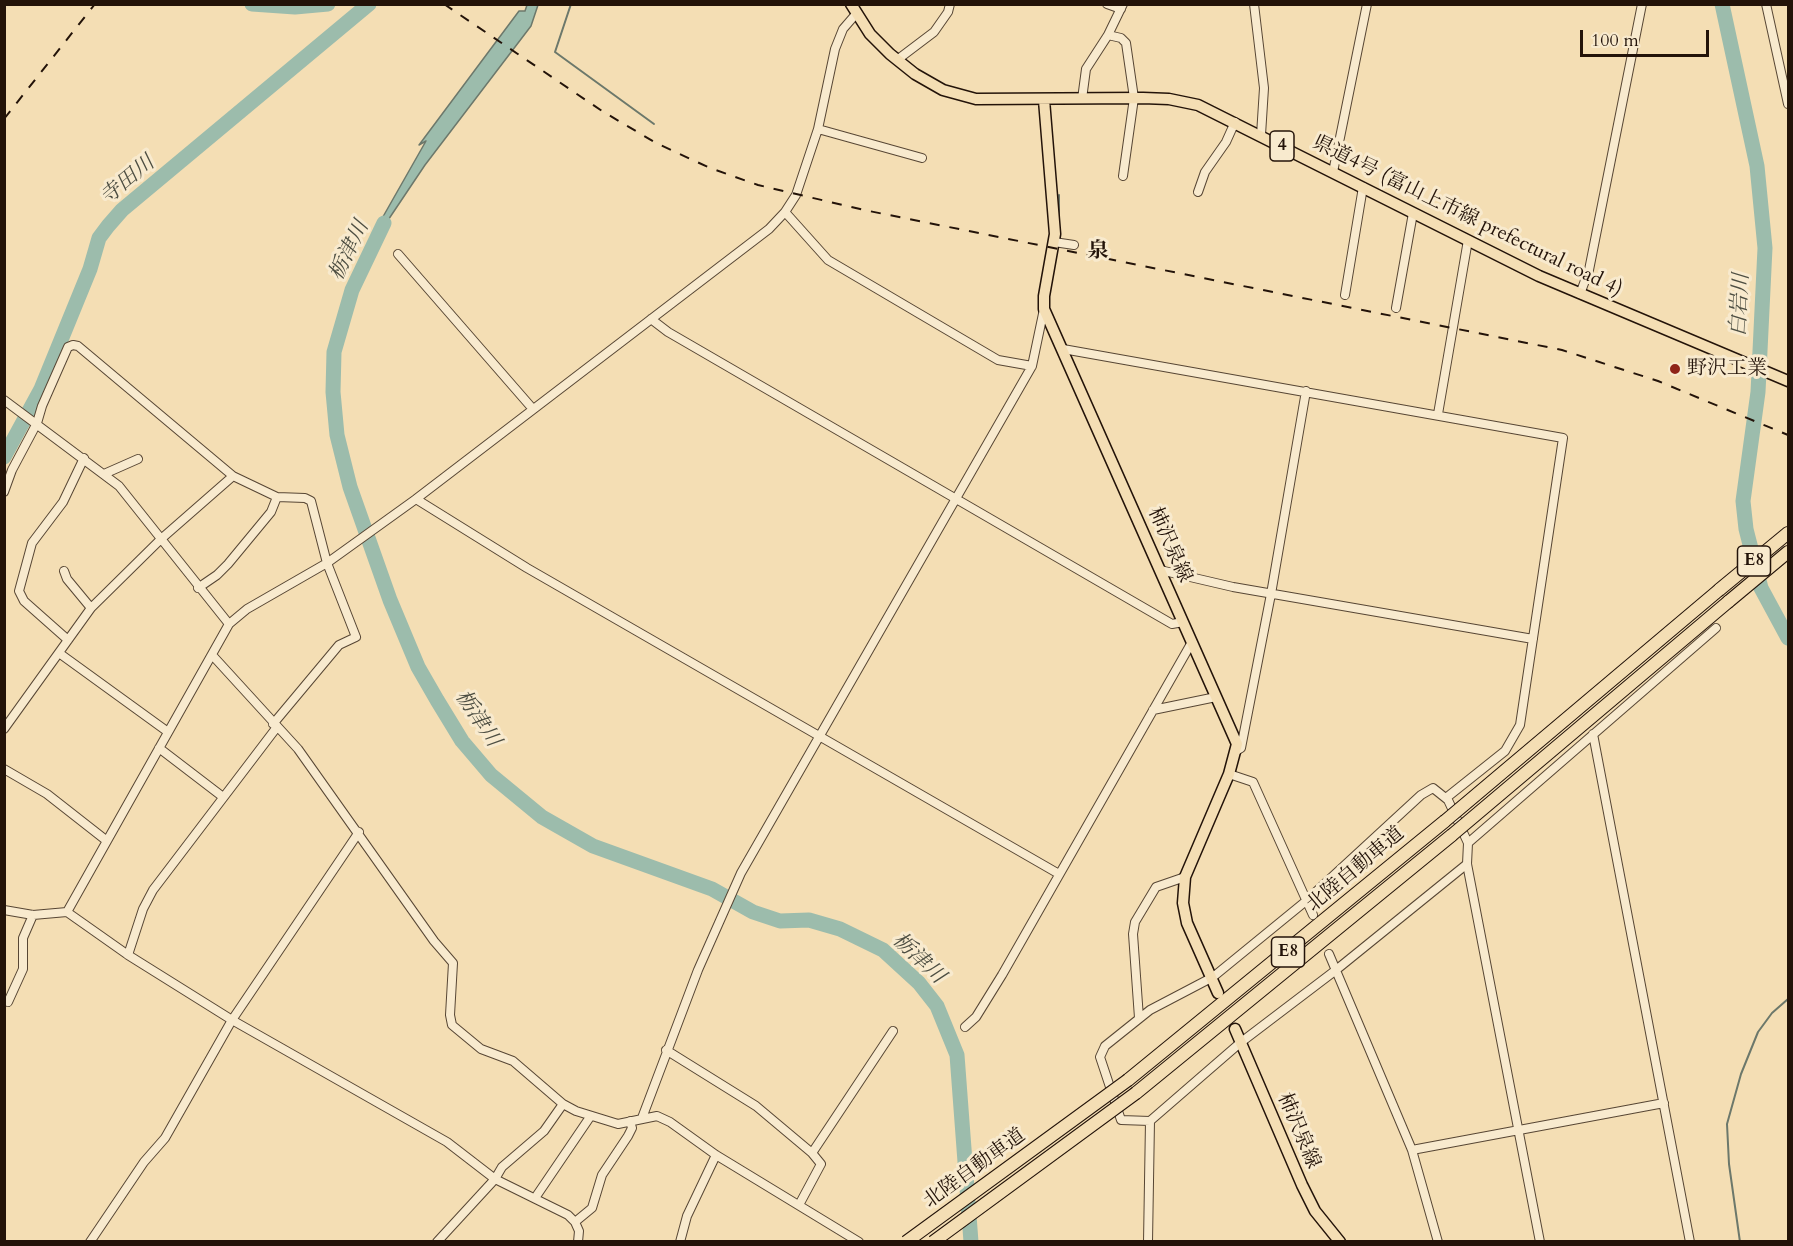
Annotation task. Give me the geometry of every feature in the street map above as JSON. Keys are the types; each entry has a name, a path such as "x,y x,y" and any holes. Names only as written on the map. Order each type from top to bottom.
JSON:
{"highway":[{"name":"北陸自動車道","path":"906,1242 1128,1080 1446,821 1788,533"},
{"name":"北陸自動車道","path":"933,1242 1136,1093 1452,835 1788,552"}],"main road":[{"name":"県道4号 (富山上市線 prefectural road 4)","path":"853,9 870,34 897,60 943,90 976,99 1134,98 1170,99 1198,105 1580,294 1788,381"},
{"path":"1044,100 1054,218 1054,242 1044,296 1044,309"},
{"name":"柿沢泉線","path":"1044,309 1237,744 1229,774 1194,849 1185,877 1184,903 1187,923 1213,977 1218,993"},
{"name":"柿沢泉線","path":"1235,1029 1302,1185 1315,1211 1340,1242"}],"street":[{"path":"897,60 934,32 948,12 950,4"},
{"path":"1082,99 1086,69 1108,35 1122,7 1107,4"},
{"path":"1254,4 1264,88 1261,135"},
{"path":"1333,172 1367,4"},
{"path":"1580,294 1589,270 1642,4"},
{"path":"1766,4 1788,104"},
{"path":"67,912 229,624 247,609 327,563 416,500 532,408 769,229 785,212 796,195 818,129 835,49 853,9"},
{"path":"1108,35 1121,38 1126,43 1134,98 1123,176"},
{"path":"1198,192 1205,172 1226,142 1235,122"},
{"path":"818,129 922,158"},
{"path":"1346,295 1363,188"},
{"path":"785,212 828,260 998,360 1032,366"},
{"path":"1396,308 1413,213"},
{"path":"1438,414 1468,240"},
{"path":"1054,242 1074,245"},
{"path":"398,254 532,408"},
{"path":"642,1118 666,1050 720,915 818,736 1032,366 1044,309"},
{"path":"651,319 668,332 1173,624 1183,621"},
{"path":"4,492 12,470 37,423 68,347 78,346 233,476 277,497 305,498 311,501 327,563 356,637 339,645 275,725 153,890 143,909 128,955"},
{"path":"1063,349 1563,438 1520,725 1505,751 1446,798"},
{"path":"1233,753 1241,748 1271,594 1306,391"},
{"path":"4,399 84,458 134,503 198,588 229,624"},
{"path":"68,640 24,601 19,591 32,543 63,502 84,458"},
{"path":"104,474 138,459"},
{"path":"4,729 91,608 161,539 233,476"},
{"path":"198,588 228,564 271,512 277,497"},
{"path":"416,500 527,568 1059,874"},
{"path":"1160,570 1271,594 1533,639"},
{"path":"64,571 67,579 91,608"},
{"path":"1468,843 1716,628"},
{"path":"965,1027 976,1017 1192,642"},
{"path":"59,653 168,732"},
{"path":"213,656 298,748 434,941 453,963 450,1015 452,1025 481,1048 513,1061 563,1104 590,1117 618,1125 657,1116 670,1122 716,1155 859,1241"},
{"path":"1153,710 1216,697"},
{"path":"1593,734 1690,1242"},
{"path":"159,748 224,797"},
{"path":"4,769 47,794 107,841"},
{"path":"1229,774 1253,782 1313,915"},
{"path":"1467,864 1336,970 1240,1043 1150,1121 1120,1120 1100,1057 1105,1046 1139,1018 1213,977 1305,901 1421,795 1433,788 1446,798 1468,843 1467,864 1540,1242"},
{"path":"90,1242 144,1162 165,1138 232,1020 359,832"},
{"path":"1139,1018 1133,934 1135,922 1156,887 1185,877"},
{"path":"4,910 33,915 67,912 128,955 232,1020 447,1142 495,1179 535,1198 575,1222 579,1231 578,1242"},
{"path":"8,1002 23,969 23,938 33,915"},
{"path":"1329,954 1412,1150 1438,1242"},
{"path":"813,1154 893,1030"},
{"path":"666,1050 756,1106 813,1154 821,1164 799,1205"},
{"path":"1412,1150 1664,1103"},
{"path":"438,1242 495,1179 502,1167 544,1131 563,1104"},
{"path":"535,1198 590,1117"},
{"path":"575,1222 592,1208 602,1175 632,1128 630,1121"},
{"path":"1148,1242 1150,1121"},
{"path":"680,1242 687,1215 716,1155"}],"shaded area":[{"path":"527,5 538,5 531,26 425,165 366,253 376,229 426,141 419,145 519,11 525,11"}],"waterway":[{"path":"252,4 295,7 328,4"},
{"name":"寺田川","path":"4,457 41,389 90,269 99,238 108,226 122,210 369,4"},
{"path":"571,4 555,52 654,124"},
{"name":"白岩川","path":"1722,4 1757,166 1765,248 1758,392 1743,501 1746,529 1761,588 1788,638"},
{"path":"1059,195 1059,225"},
{"name":"栃津川","path":"384,223 352,290 334,352 333,392 337,435 350,487 390,600 418,667 437,700 462,741 491,775 542,817 593,846 712,889 753,912 780,921 809,920 840,929 883,950 919,983 937,1006 957,1055 971,1242"},
{"path":"1740,1242 1729,1164 1727,1124 1741,1074 1758,1032 1772,1013 1788,999"}],"railway":[{"path":"4,119 95,4"},
{"path":"444,4 602,111 656,143 710,168 758,185 864,210 1562,350 1658,381 1788,435"}],"place":[{"name":"野沢工業","path":"1675,369"}],"district":[{"name":"泉","path":"1098,252"}]}
